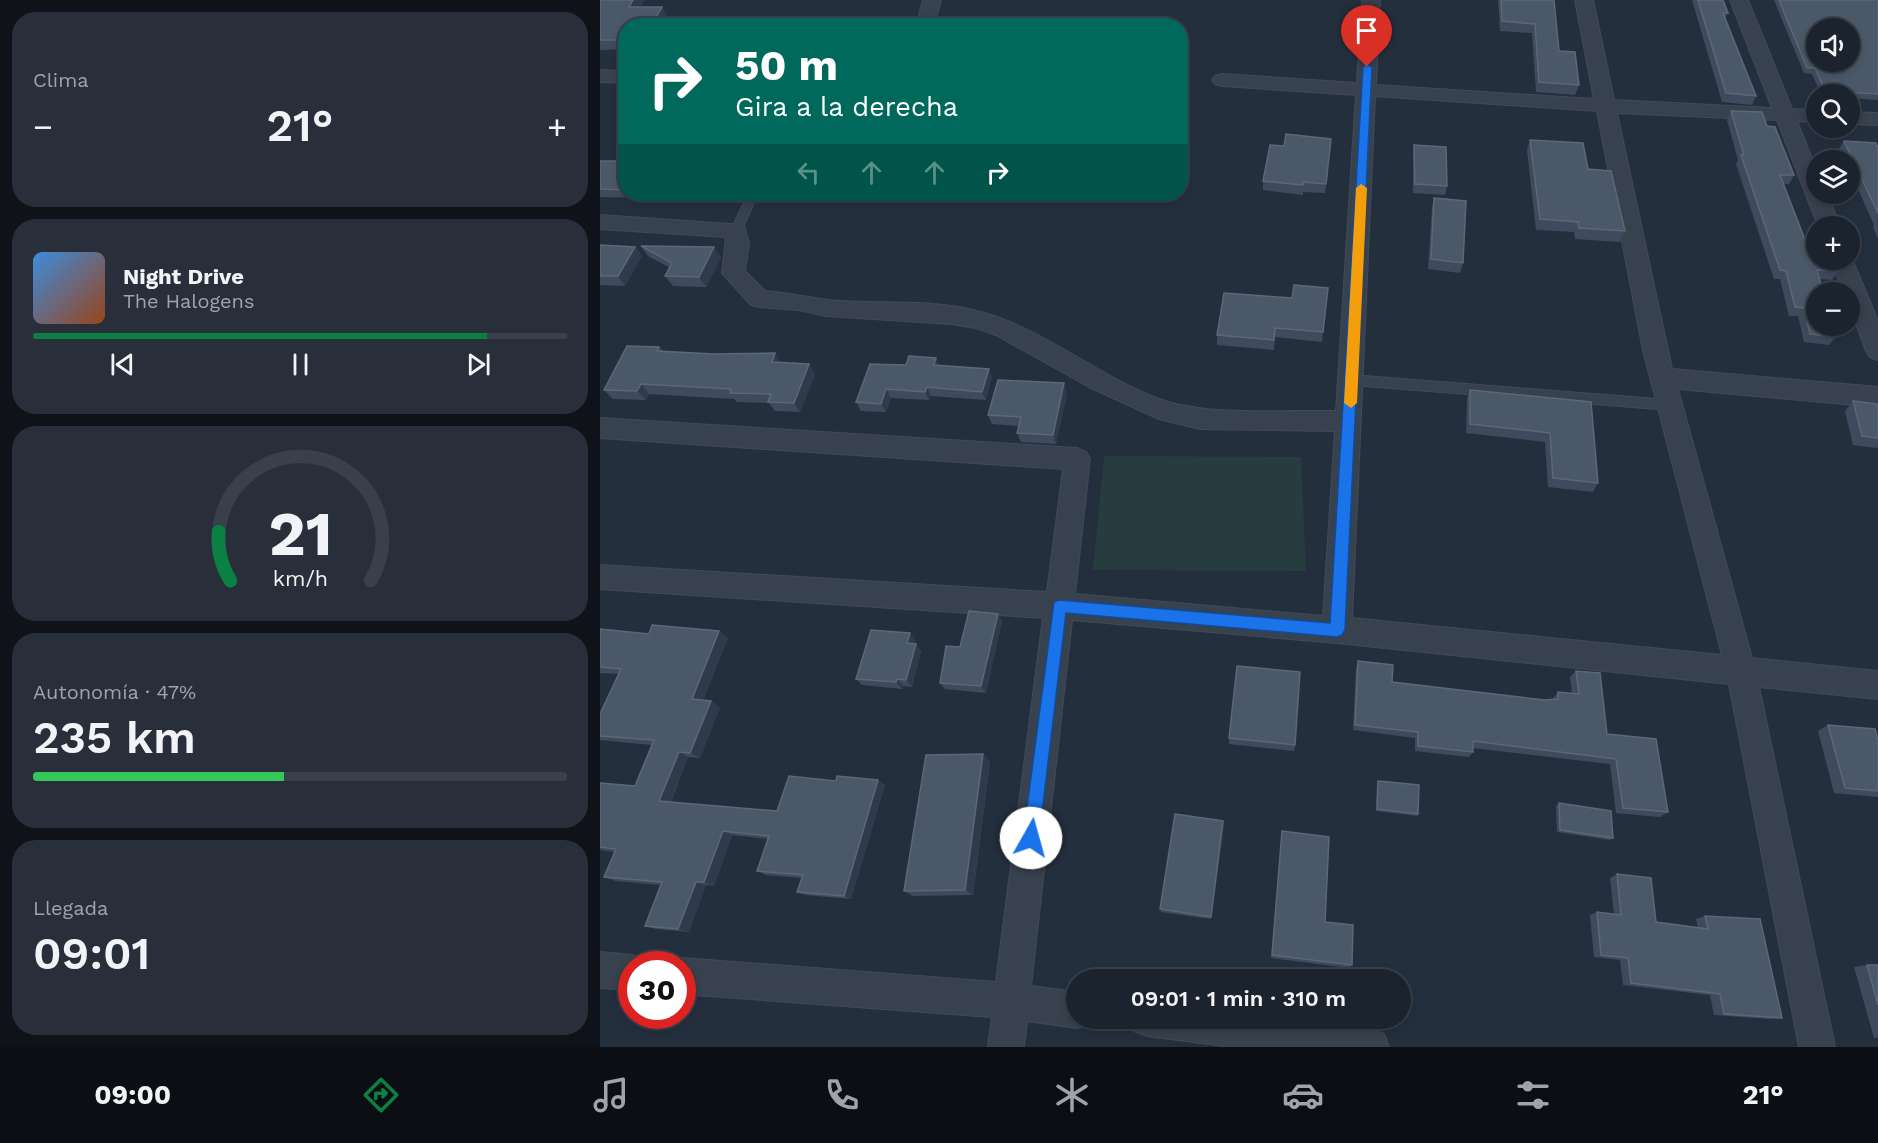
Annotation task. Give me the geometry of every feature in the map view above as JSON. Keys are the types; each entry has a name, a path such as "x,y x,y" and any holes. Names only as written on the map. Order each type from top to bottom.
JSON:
{"street":[{"path":"927,18 932,0"},
{"path":"1337,630 1371,0"},
{"path":"1584,0 1666,392 1741,671 1817,1047"},
{"path":"1739,0 1825,216"},
{"path":"600,76 618,77"},
{"path":"1222,80 1605,106 1806,115"},
{"path":"1860,118 1878,119"},
{"path":"600,222 735,230 738,243 733,273 759,299 799,302 827,308 951,315 979,320 1004,329 1098,380 1159,409 1200,419 1350,421"},
{"path":"1846,270 1878,351"},
{"path":"1666,392 1878,397"},
{"path":"600,428 1077,459 1006,1047"},
{"path":"600,578 1059,606 1337,630 1878,686"},
{"path":"600,970 618,972"},
{"path":"696,977 1011,1001 1066,1008"},
{"path":"1232,1029 1371,1047"}],"lane":[{"path":"735,230 750,201"},
{"path":"1352,380 1666,392"}],"green space":[{"path":"1104,456 1301,457 1306,571 1093,570"}],"building":[{"path":"600,0 633,0 629,7 662,7 656,18 618,18 618,40 600,40"},
{"path":"1501,0 1554,0 1559,51 1575,52 1579,85 1539,82 1535,24 1502,21"},
{"path":"1698,0 1723,0 1728,13 1723,13 1756,96 1726,93"},
{"path":"1779,0 1878,0 1878,94 1860,93 1860,84 1822,84 1817,72 1860,72 1860,18 1806,18 1806,66"},
{"path":"1731,111 1762,112 1767,126 1775,127 1794,175 1780,175 1806,242 1806,270 1817,270 1820,282 1806,282 1806,317 1804,308 1795,307 1786,271 1780,270 1741,155 1744,155"},
{"path":"1286,134 1331,139 1326,184 1304,182 1303,185 1263,181 1270,145 1284,146"},
{"path":"1530,140 1583,143 1588,169 1611,171 1625,231 1579,228 1578,222 1540,219"},
{"path":"1844,141 1876,143 1878,148 1878,213 1860,175 1860,150 1848,150"},
{"path":"1414,145 1446,147 1447,186 1415,184"},
{"path":"600,161 618,161 618,190 600,189"},
{"path":"1434,198 1466,201 1463,263 1431,259"},
{"path":"600,245 635,247 618,276 600,276"},
{"path":"641,246 714,247 699,277 665,276 672,263"},
{"path":"1294,285 1328,288 1323,332 1275,328 1274,340 1217,335 1224,293 1292,298"},
{"path":"627,346 659,347 657,351 714,354 775,353 772,362 809,364 794,403 768,402 771,394 730,393 731,389 641,384 637,391 604,390"},
{"path":"909,356 936,358 934,365 989,369 982,392 927,387 925,392 886,389 881,404 856,402 870,364 906,365"},
{"path":"998,380 1064,383 1053,435 1017,433 1021,417 988,415"},
{"path":"1470,390 1591,402 1598,483 1553,478 1550,433 1470,424"},
{"path":"1853,401 1877,404 1878,438 1862,436"},
{"path":"969,611 998,614 981,686 940,683 946,646 960,647"},
{"path":"652,625 719,631 692,699 711,701 690,753 679,752 659,801 777,811 789,776 836,781 837,776 878,780 844,896 797,892 803,875 757,871 769,836 723,831 704,882 696,882 678,929 645,926 662,882 604,877 616,849 600,847 600,783 635,786 654,740 600,736 600,714 621,669 600,667 600,629 649,634"},
{"path":"871,630 910,633 907,643 916,644 906,680 897,679 896,682 856,679"},
{"path":"1358,661 1393,665 1392,682 1544,700 1558,699 1558,692 1579,694 1576,671 1600,673 1607,734 1656,739 1668,812 1623,808 1616,759 1473,741 1473,752 1418,746 1418,732 1355,725"},
{"path":"1237,666 1300,672 1295,745 1229,738"},
{"path":"1828,725 1875,729 1878,740 1878,791 1845,788"},
{"path":"983,754 965,890 904,891 926,755"},
{"path":"1378,781 1419,785 1418,814 1377,809"},
{"path":"1559,803 1611,811 1613,838 1560,830"},
{"path":"1175,814 1223,821 1211,917 1160,909"},
{"path":"1282,831 1329,837 1325,922 1353,925 1352,965 1272,955"},
{"path":"1617,874 1651,878 1656,922 1708,929 1705,916 1760,919 1782,1018 1724,1014 1720,994 1631,983 1628,958 1601,955 1597,912 1621,915"},
{"path":"1867,965 1878,965 1878,1005"}],"slow traffic":[{"path":"1351,403 1361,188"}],"route":[{"path":"1031,838 1059,606 1337,630 1367,67"}]}
